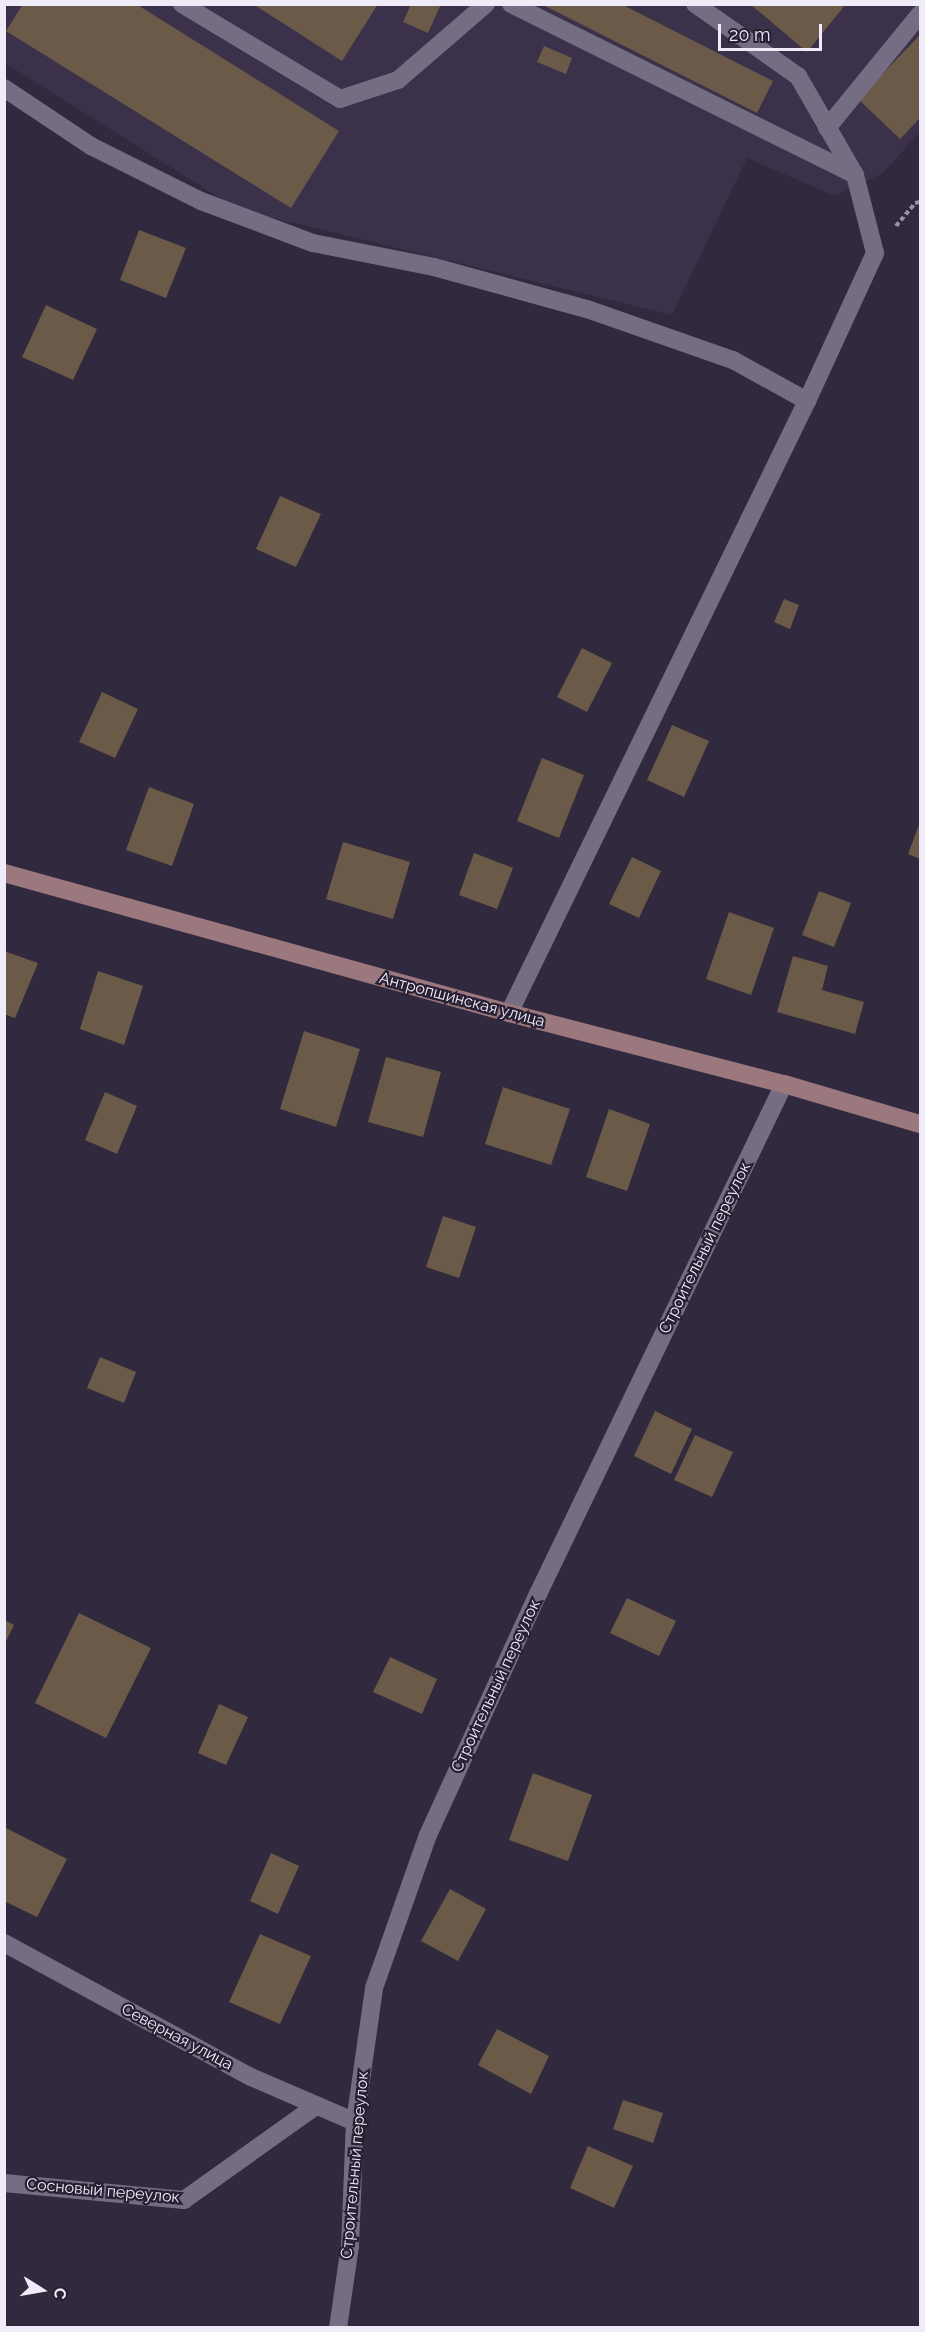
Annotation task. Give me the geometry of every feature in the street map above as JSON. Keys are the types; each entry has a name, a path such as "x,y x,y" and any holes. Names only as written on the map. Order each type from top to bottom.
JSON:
{"street":[{"path":"182,4 340,99 398,80 486,4"},
{"path":"511,4 855,176"},
{"path":"509,1013 807,401 875,253 855,176 798,76 695,4"},
{"path":"827,128 921,14"},
{"path":"4,88 92,146 201,201 313,243 434,267 587,309 733,360 807,401"},
{"name":"Антропшинская улица","path":"4,873 509,1013 784,1084 921,1124"},
{"name":"Строительный переулок","path":"338,2328 350,2246 355,2122 374,1988 428,1835 538,1594 784,1084"},
{"name":"Северная улица","path":"4,1943 251,2077 355,2122"},
{"name":"Сосновый переулок","path":"4,2183 184,2200 317,2105"}],"shaded area":[{"path":"4,5 920,5 920,132 883,173 835,196 747,158 672,315 237,209 5,63"}],"building":[{"path":"23,4 136,4 339,131 291,208 6,31"},
{"path":"253,4 378,4 342,61"},
{"path":"411,4 441,4 428,33 403,22"},
{"path":"541,4 621,4 773,81 757,113"},
{"path":"750,4 846,4 807,52"},
{"path":"920,35 920,118 900,139 858,99"},
{"path":"544,46 572,58 566,74 537,62"},
{"path":"139,230 186,248 166,298 120,280"},
{"path":"46,305 97,329 73,380 22,357"},
{"path":"280,496 321,514 296,567 256,549"},
{"path":"784,599 799,605 790,629 774,622"},
{"path":"582,648 612,663 587,712 557,697"},
{"path":"102,692 138,709 115,758 79,742"},
{"path":"672,725 709,741 684,797 647,780"},
{"path":"542,758 584,775 559,838 517,821"},
{"path":"149,787 194,804 172,866 126,850"},
{"path":"920,822 920,859 908,854"},
{"path":"343,842 410,862 393,919 326,899"},
{"path":"474,853 513,868 497,909 459,895"},
{"path":"632,857 661,871 639,918 609,904"},
{"path":"819,891 851,903 834,947 802,935"},
{"path":"729,912 774,928 751,995 706,979"},
{"path":"4,951 38,963 15,1018 4,1014"},
{"path":"793,956 828,966 822,990 864,1002 855,1034 777,1012"},
{"path":"98,971 143,986 124,1045 80,1029"},
{"path":"304,1031 360,1049 336,1127 280,1109"},
{"path":"386,1057 441,1072 423,1137 368,1122"},
{"path":"503,1087 570,1109 551,1165 485,1144"},
{"path":"105,1092 137,1106 117,1154 85,1140"},
{"path":"609,1109 650,1124 627,1191 586,1177"},
{"path":"443,1216 476,1227 459,1278 426,1267"},
{"path":"100,1357 136,1372 124,1403 87,1388"},
{"path":"655,1411 692,1429 671,1474 634,1456"},
{"path":"695,1435 733,1452 712,1497 674,1480"},
{"path":"627,1598 676,1621 659,1656 610,1633"},
{"path":"79,1613 151,1648 106,1738 35,1703"},
{"path":"4,1620 14,1625 4,1645"},
{"path":"390,1657 437,1679 422,1714 373,1692"},
{"path":"219,1704 248,1717 226,1765 198,1753"},
{"path":"533,1773 592,1795 568,1861 509,1840"},
{"path":"4,1827 67,1859 37,1917 4,1901"},
{"path":"271,1853 299,1866 278,1914 250,1901"},
{"path":"450,1889 486,1909 458,1961 421,1941"},
{"path":"260,1934 311,1956 280,2024 229,2002"},
{"path":"497,2029 549,2056 531,2094 478,2065"},
{"path":"623,2100 663,2113 653,2143 613,2129"},
{"path":"588,2146 633,2166 614,2208 570,2188"}]}
